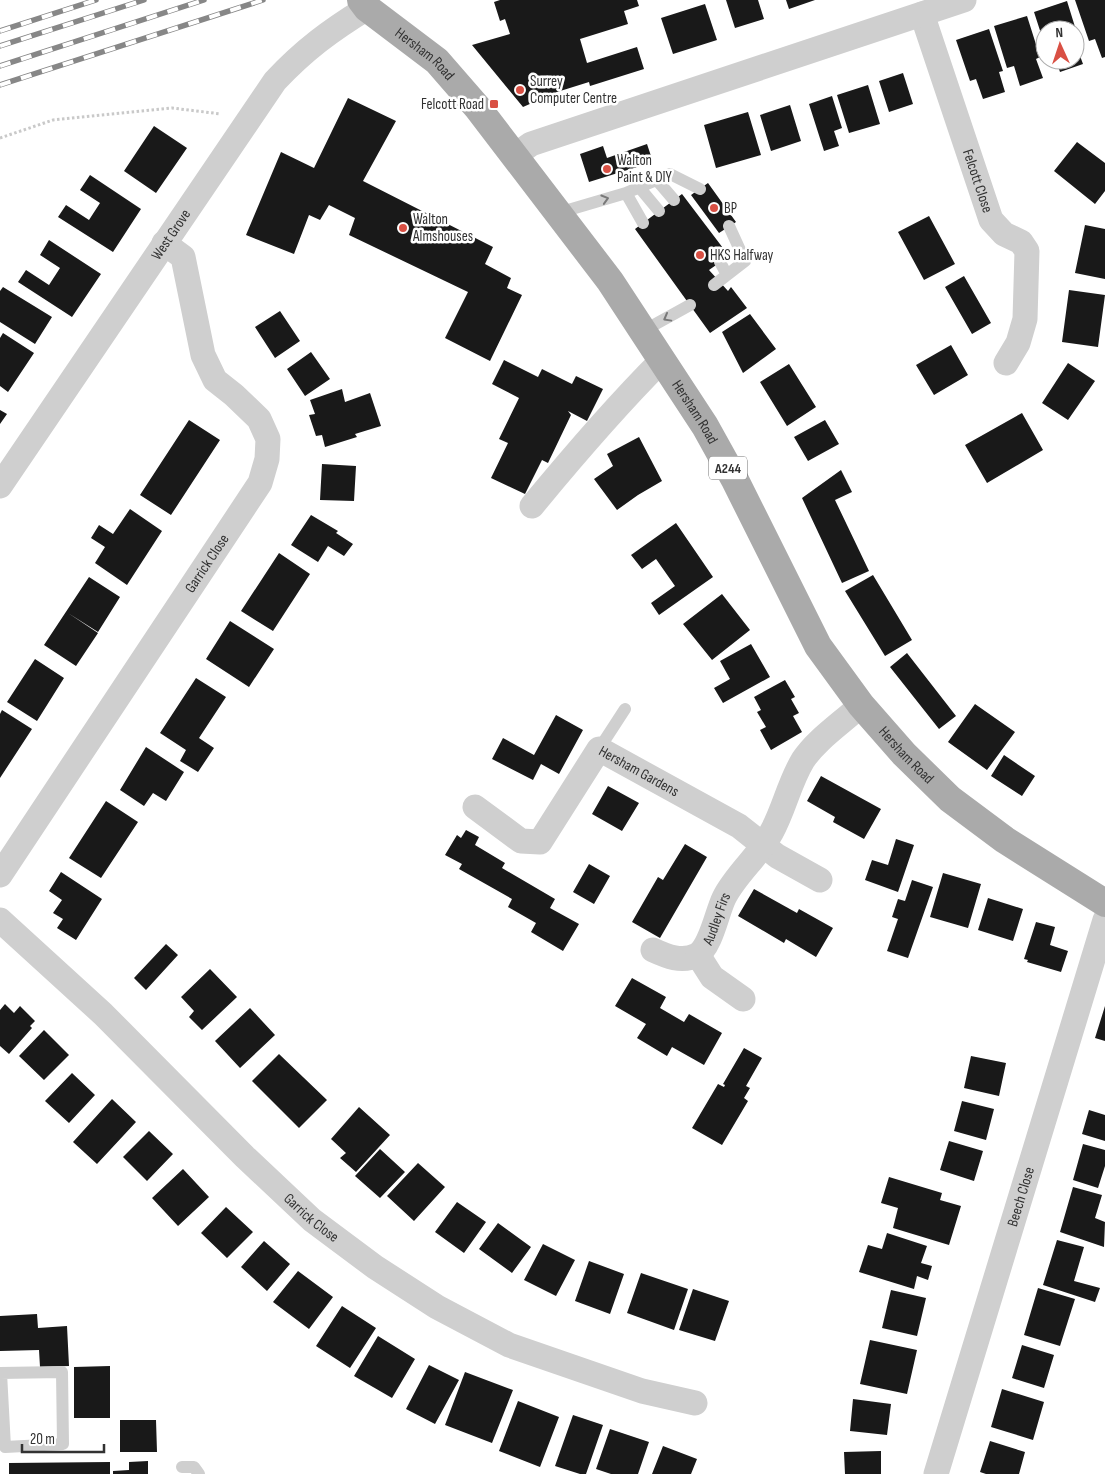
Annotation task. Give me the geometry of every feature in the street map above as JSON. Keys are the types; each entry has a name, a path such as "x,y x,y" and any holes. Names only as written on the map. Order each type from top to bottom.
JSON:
{"main road":[{"name":"Hersham Road","path":"364,4 437,61 477,107 610,281 705,426 735,480 818,646 861,705 904,754 958,805 1005,840 1105,902"}],"street":[{"path":"514,156 531,144 964,0"},
{"name":"West Grove","path":"0,486 274,80 297,56 342,23 364,4"},
{"name":"Felcott Close","path":"922,14 991,220 1004,234 1021,242 1028,251 1025,319 1018,343 1006,363"},
{"name":"Garrick Close","path":"0,875 260,483 267,459 268,439 259,420 234,395 215,380 203,355 183,257 164,243"},
{"path":"532,506 590,436 662,360"},
{"name":"Audley Firs","path":"653,950 669,957 684,959 698,955 708,940 724,897 771,834 791,783 804,759 823,738 861,705"},
{"name":"Hersham Gardens","path":"475,807 521,841 540,842 599,748 740,826 763,845"},
{"path":"763,845 777,856 820,880"},
{"name":"Garrick Close","path":"0,920 103,1014 312,1220 375,1267 437,1307 509,1345 642,1391 695,1403"},
{"name":"Beech Close","path":"936,1474 1105,920"},
{"path":"698,955 712,977 743,999"}],"lane":[{"path":"558,213 626,193 670,174 700,190"},
{"path":"656,179 674,200"},
{"path":"639,187 659,211"},
{"path":"626,193 643,223"},
{"path":"714,285 745,260 729,226"},
{"path":"720,262 727,275"},
{"path":"643,332 690,305"},
{"path":"599,748 625,709"},
{"path":"62,1372 63,1444 5,1447 1,1373 62,1372"},
{"path":"182,1467 194,1467 199,1474"}],"path":[{"path":"0,138 53,120 172,108 250,118"}],"building":[{"path":"500,0 637,0 639,6 624,11 628,24 580,39 587,63 637,47 644,69 590,86 589,82 557,92 523,107 472,45 510,34 505,19 500,21 494,2"},
{"path":"726,0 758,0 764,19 735,28"},
{"path":"786,0 815,0 789,9"},
{"path":"1075,0 1105,0 1105,57 1102,58 1095,39 1089,41 1085,29 1085,20 1082,20"},
{"path":"1067,1 1073,20 1037,20 1034,12"},
{"path":"705,4 717,40 673,54 661,18"},
{"path":"1027,16 1035,41 1035,70 1040,70 1043,78 1020,86 1014,66 1007,68 994,26"},
{"path":"989,29 1003,71 999,72 1005,92 983,99 976,79 970,81 956,40"},
{"path":"903,73 913,104 889,112 879,81"},
{"path":"868,85 880,124 849,133 837,95"},
{"path":"832,96 842,128 834,131 839,146 824,151 809,104"},
{"name":"Walton Almshouses","path":"348,98 396,121 363,181 493,247 485,264 511,278 507,288 522,295 490,361 445,338 468,292 349,235 355,218 329,205 320,220 309,215 294,254 246,235 281,152 314,168"},
{"path":"790,105 801,141 771,151 760,115"},
{"path":"748,112 761,155 716,168 704,125"},
{"path":"154,126 187,148 156,193 124,171"},
{"path":"1077,142 1105,163 1105,191 1095,204 1054,171"},
{"name":"Walton Paint & DIY","path":"647,144 653,162 589,182 580,154 603,146 607,158"},
{"path":"90,175 141,209 113,252 58,217 66,205 89,220 100,203 80,190"},
{"name":"BP","path":"708,183 736,222 719,233 691,195"},
{"path":"682,194 729,256 709,270 728,291 731,287 747,308 710,333 635,229"},
{"path":"929,216 955,264 924,280 898,232"},
{"path":"1085,225 1105,229 1105,279 1075,273"},
{"path":"49,240 101,274 72,317 18,282 26,270 49,285 60,268 40,255"},
{"path":"964,276 991,323 972,334 945,287"},
{"path":"3,287 52,317 35,344 0,322 0,291"},
{"path":"1069,290 1105,295 1098,347 1062,342"},
{"path":"280,311 300,341 275,358 255,327"},
{"path":"750,314 776,349 743,373 722,332"},
{"path":"3,333 34,353 8,392 0,386 0,338"},
{"path":"951,345 968,375 934,395 916,365"},
{"path":"311,352 330,379 305,396 287,369"},
{"path":"504,360 538,377 542,369 572,384 576,376 603,389 587,421 568,411 571,415 548,463 542,460 525,494 491,478 508,443 499,439 519,398 492,384"},
{"path":"1068,363 1095,381 1068,420 1042,403"},
{"path":"789,364 816,407 787,426 760,382"},
{"path":"342,389 345,402 370,393 381,426 355,434 357,437 325,447 322,435 316,436 309,415 315,414 310,400"},
{"path":"0,410 7,414 0,424"},
{"path":"1022,413 1043,450 987,483 965,445"},
{"path":"189,420 220,440 171,515 140,495"},
{"path":"825,420 839,444 808,461 794,437"},
{"path":"639,437 662,481 617,510 594,479 613,466 607,454"},
{"path":"322,464 356,466 354,501 320,500"},
{"path":"841,470 852,492 835,500 869,571 842,583 802,498"},
{"path":"130,509 162,531 127,585 95,563 105,547 91,538 99,525 113,534"},
{"path":"311,515 338,531 336,533 353,544 344,556 328,546 318,562 291,545"},
{"path":"676,523 713,577 659,615 651,603 675,586 656,559 642,569 631,555"},
{"path":"279,553 310,574 273,631 241,611"},
{"path":"873,575 912,640 885,656 845,591"},
{"path":"89,577 120,597 98,632 68,613 98,633 76,666 44,645"},
{"path":"722,594 750,630 712,660 683,624"},
{"path":"230,621 274,649 249,687 206,659"},
{"path":"751,644 770,677 723,703 714,688 730,679 720,661"},
{"path":"907,653 956,716 939,729 890,667"},
{"path":"35,659 64,678 37,721 7,702"},
{"path":"196,678 226,697 199,738 214,748 198,772 180,761 186,750 160,733"},
{"path":"785,680 795,697 791,699 799,713 793,716 802,732 771,750 760,730 766,727 757,712 761,710 754,697"},
{"path":"975,704 1015,732 987,770 948,742"},
{"path":"2,710 32,729 0,778 0,714"},
{"path":"556,715 583,730 559,774 541,764 533,780 492,759 503,738 534,755"},
{"path":"146,747 184,772 166,801 153,793 144,806 120,790"},
{"path":"1004,755 1035,776 1022,796 991,776"},
{"path":"821,776 881,809 864,839 833,822 835,817 807,801"},
{"path":"608,786 639,803 622,831 592,814"},
{"path":"106,801 138,822 101,878 69,858"},
{"path":"466,830 479,837 475,845 505,863 502,868 555,899 550,908 579,924 563,951 531,932 536,923 508,907 512,899 459,869 462,864 445,855 457,835 461,838"},
{"path":"896,839 914,845 898,892 865,880 872,860 888,865"},
{"path":"685,844 707,857 660,938 632,922 658,877 663,880"},
{"path":"589,864 610,876 594,904 573,892"},
{"path":"61,872 102,899 76,940 57,928 63,919 53,913 62,900 49,891"},
{"path":"943,873 981,884 968,928 930,917"},
{"path":"912,880 933,887 908,958 887,951 898,919 892,917 898,899 905,901"},
{"path":"754,889 797,913 799,909 833,928 816,957 786,939 784,943 738,916"},
{"path":"988,898 1023,909 1013,941 978,930"},
{"path":"1036,922 1055,927 1050,945 1068,951 1061,972 1027,962 1028,960 1024,959"},
{"path":"166,944 178,955 146,990 134,978"},
{"path":"210,969 237,997 202,1030 189,1017 194,1011 181,997"},
{"path":"632,978 666,997 660,1008 684,1022 689,1014 722,1033 704,1065 672,1047 667,1056 637,1038 646,1024 615,1006"},
{"path":"5,1004 14,1013 20,1006 35,1021 30,1026 32,1028 9,1054 0,1046 0,1010"},
{"path":"1105,1006 1105,1041 1095,1038"},
{"path":"250,1008 275,1035 240,1068 215,1041"},
{"path":"44,1030 69,1055 44,1080 19,1056"},
{"path":"744,1048 762,1058 746,1086 750,1088 744,1098 748,1101 722,1145 692,1128 718,1084 724,1087 725,1085 723,1084"},
{"path":"279,1054 327,1100 299,1128 252,1081"},
{"path":"971,1056 1006,1063 999,1096 964,1088"},
{"path":"72,1073 95,1095 69,1123 45,1101"},
{"path":"112,1099 136,1122 97,1164 73,1142"},
{"path":"962,1101 994,1109 986,1140 954,1131"},
{"path":"359,1107 390,1135 356,1172 340,1158 346,1153 331,1139"},
{"path":"1089,1110 1105,1115 1105,1141 1082,1134"},
{"path":"149,1131 173,1154 147,1181 123,1157"},
{"path":"949,1141 983,1151 974,1181 940,1170"},
{"path":"1083,1144 1105,1150 1105,1166 1098,1188 1073,1180"},
{"path":"380,1149 405,1172 380,1198 355,1176"},
{"path":"418,1163 445,1187 414,1221 387,1196"},
{"path":"183,1169 209,1197 178,1226 152,1198"},
{"path":"889,1177 942,1193 940,1200 961,1206 949,1245 893,1228 898,1208 881,1203"},
{"path":"1073,1187 1102,1195 1095,1218 1105,1222 1104,1247 1060,1232"},
{"path":"457,1202 486,1222 464,1253 435,1232"},
{"path":"226,1207 253,1232 227,1258 201,1233"},
{"path":"498,1223 531,1247 512,1273 479,1249"},
{"path":"887,1233 927,1246 921,1263 932,1266 928,1280 917,1276 914,1289 859,1272 868,1245 882,1249"},
{"path":"1057,1240 1084,1247 1074,1281 1100,1288 1095,1302 1043,1285"},
{"path":"264,1241 290,1264 267,1291 241,1267"},
{"path":"543,1244 575,1260 556,1296 524,1280"},
{"path":"589,1261 624,1274 610,1314 575,1301"},
{"path":"298,1271 333,1297 309,1329 273,1302"},
{"path":"641,1273 688,1289 674,1330 627,1313"},
{"path":"1038,1288 1075,1299 1060,1346 1024,1335"},
{"path":"693,1289 729,1301 715,1341 679,1330"},
{"path":"891,1290 926,1298 917,1336 882,1328"},
{"path":"342,1306 376,1328 350,1368 316,1346"},
{"path":"37,1314 38,1328 67,1326 69,1366 40,1367 39,1350 0,1351 0,1316"},
{"path":"378,1336 415,1359 392,1398 354,1376"},
{"path":"870,1340 917,1350 907,1394 860,1384"},
{"path":"1022,1345 1054,1355 1044,1388 1012,1378"},
{"path":"429,1365 459,1380 435,1424 406,1409"},
{"path":"110,1366 110,1418 74,1418 74,1367"},
{"path":"465,1372 513,1390 492,1443 445,1425"},
{"path":"1002,1389 1044,1402 1033,1440 991,1427"},
{"path":"853,1399 891,1404 887,1435 850,1431"},
{"path":"518,1401 559,1417 540,1467 499,1451"},
{"path":"573,1415 603,1425 586,1474 555,1466"},
{"path":"120,1420 156,1420 157,1452 120,1452"},
{"path":"610,1429 649,1442 638,1474 611,1474 596,1469"},
{"path":"990,1441 1025,1452 1019,1474 986,1474 980,1472"},
{"path":"663,1446 697,1459 691,1474 652,1474"},
{"path":"881,1451 881,1474 845,1474 844,1452"},
{"path":"148,1461 148,1474 113,1474 113,1471 129,1470 129,1462"},
{"path":"110,1462 110,1474 9,1474 9,1463"}],"railway":[{"path":"0,31 96,0"},
{"path":"0,46 144,0"},
{"path":"0,66 204,0"},
{"path":"0,85 263,0"}],"place":[{"name":"Surrey Computer Centre","path":"520,90"},
{"name":"Felcott Road","path":"494,104"},
{"name":"Walton Paint & DIY","path":"607,169"},
{"name":"BP","path":"714,208"},
{"name":"Walton Almshouses","path":"403,228"},
{"name":"HKS Halfway","path":"700,255"}]}
